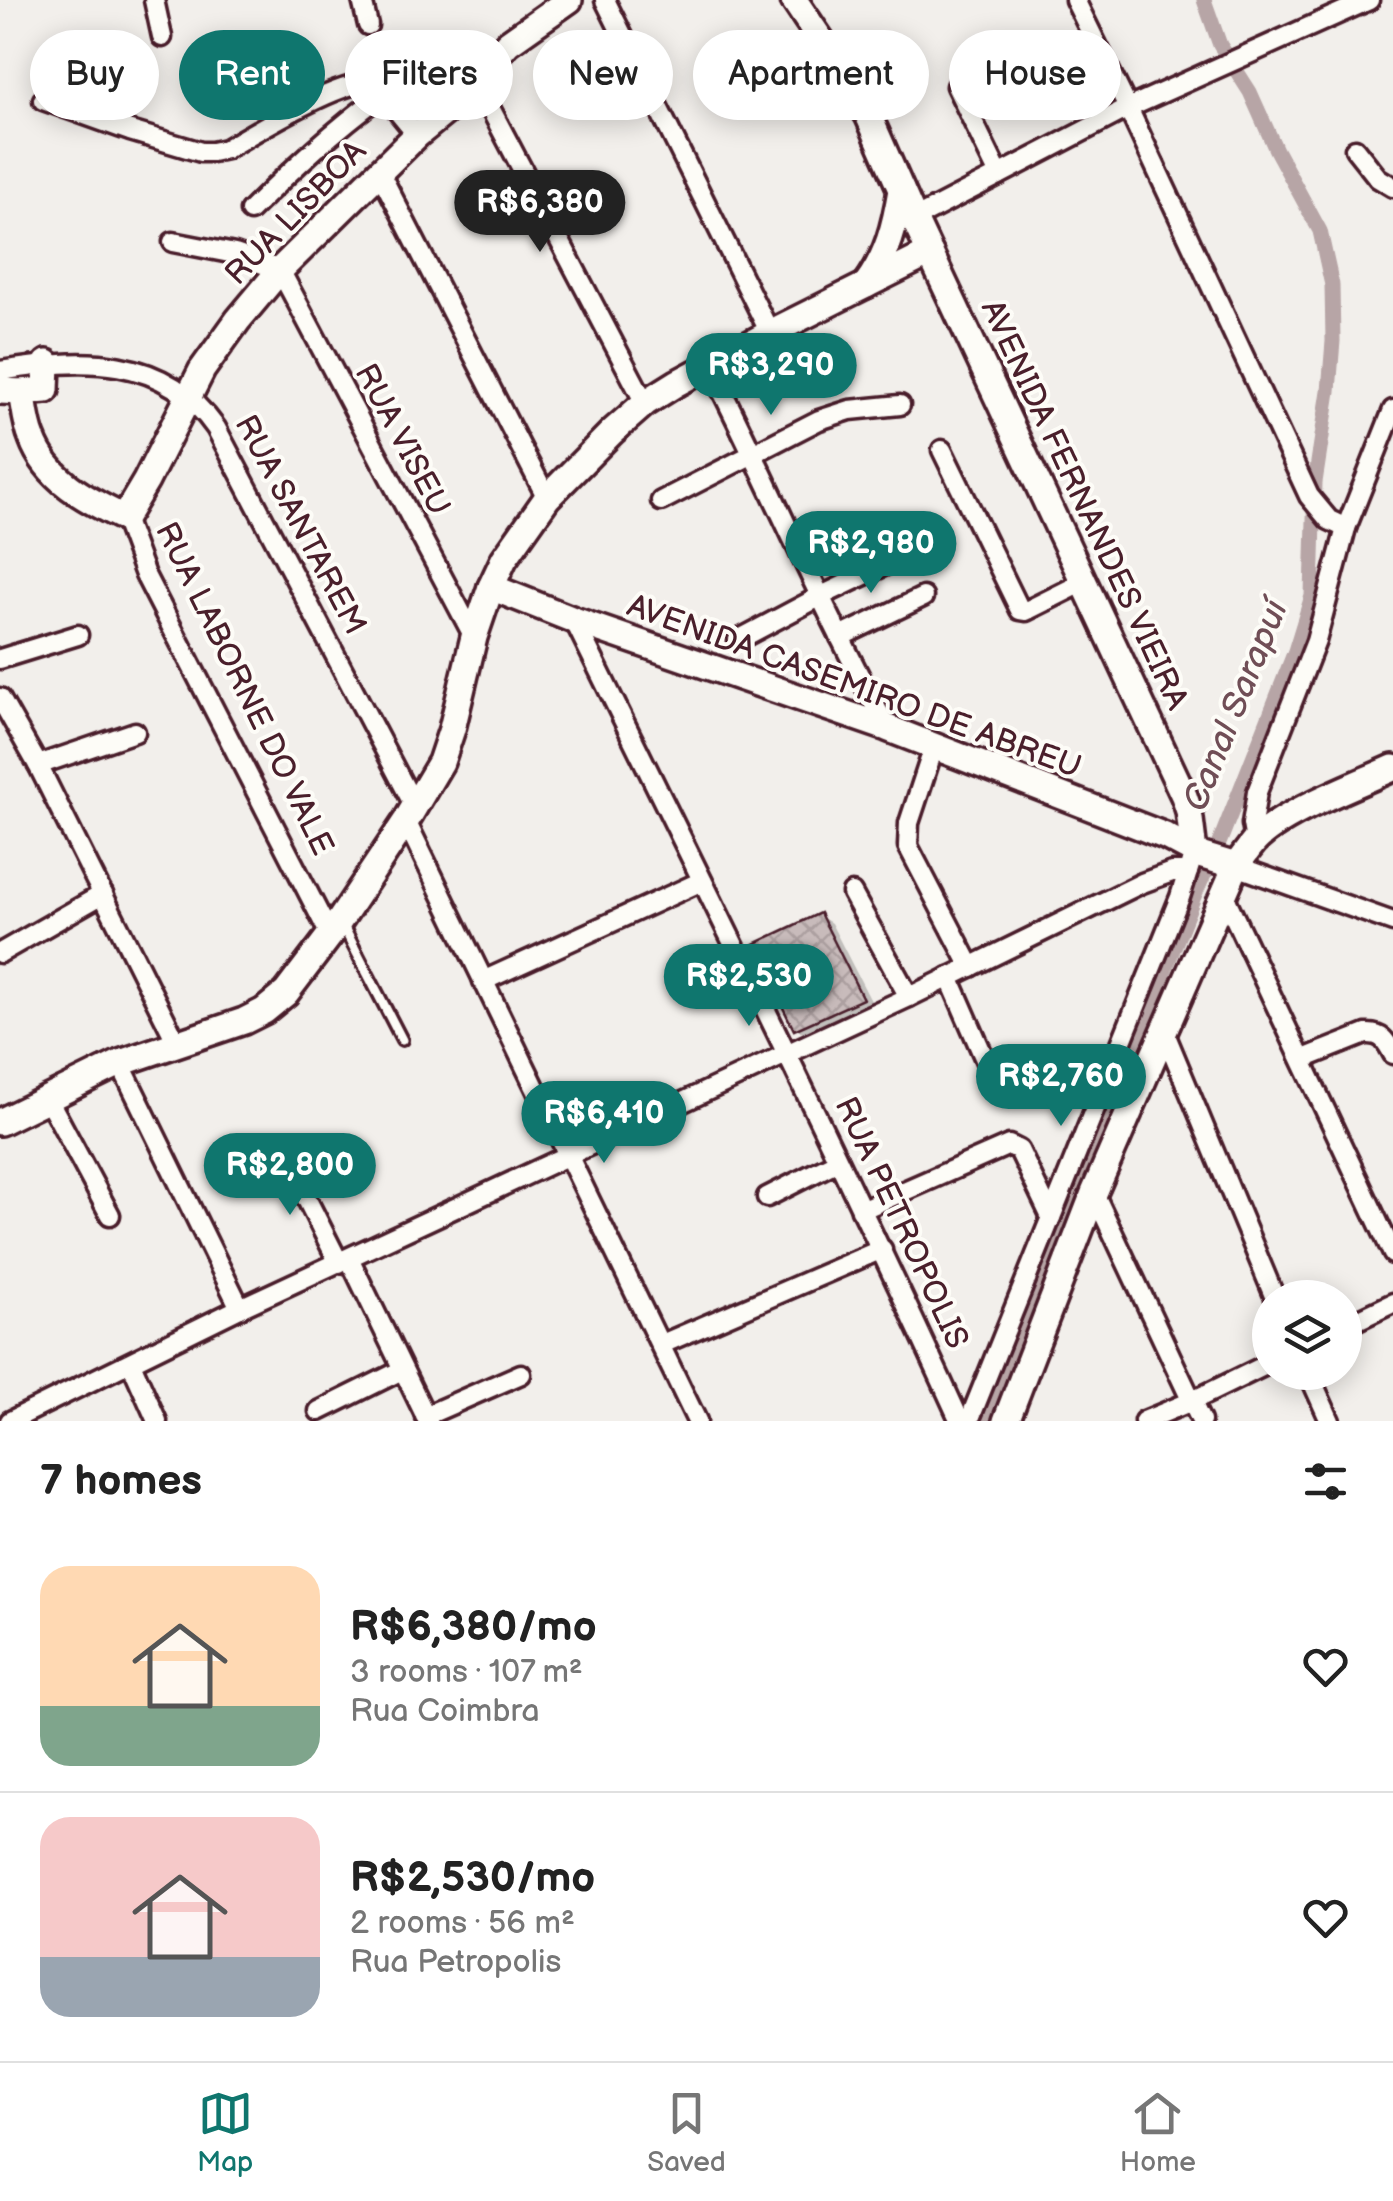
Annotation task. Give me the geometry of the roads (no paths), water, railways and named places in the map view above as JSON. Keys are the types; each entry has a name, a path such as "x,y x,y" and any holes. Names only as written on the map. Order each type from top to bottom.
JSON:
{"main road":[{"name":"RUA LISBOA","path":"513,39 569,0"},
{"name":"AVENIDA FERNANDES VIEIRA","path":"794,0 869,117 1184,796 1209,862"},
{"name":"RUA LISBOA","path":"124,518 217,347 280,270 435,120"},
{"path":"866,285 888,248 900,190"},
{"path":"0,1122 120,1063 244,1022 286,993 411,814 440,762 491,586 504,558 546,498 644,403 770,332 930,253"},
{"name":"RUA LABORNE DO VALE","path":"47,364 46,390 11,392 41,459 70,488 124,518"},
{"name":"AVENIDA CASEMIRO DE ABREU","path":"491,586 574,620 887,728 1165,836 1209,862"},
{"path":"1006,1421 1094,1193 1223,893 1209,862 1255,841 1294,814 1393,768"}],"street":[{"path":"154,0 162,37"},
{"path":"362,0 368,26"},
{"path":"605,0 770,332"},
{"path":"1075,0 1309,496 1323,514 1346,528"},
{"path":"914,219 1128,108 1244,58 1348,4 1368,0"},
{"path":"99,120 212,152 345,88"},
{"path":"250,212 303,157 347,120"},
{"path":"405,120 417,135"},
{"path":"496,120 644,403"},
{"path":"972,120 999,175"},
{"path":"1356,149 1378,178 1393,187"},
{"path":"380,173 546,498"},
{"path":"173,242 235,254 280,270"},
{"name":"RUA VISEU","path":"280,270 474,637"},
{"name":"RUA SANTAREM","path":"0,371 89,362 137,371 162,379 189,396 216,428 411,814 483,981 697,1421"},
{"path":"709,365 887,728"},
{"path":"661,501 820,420 871,406 900,405"},
{"path":"1255,841 1252,824 1257,792 1316,641 1346,528 1393,410"},
{"path":"942,450 1020,610 1026,611 1084,582"},
{"name":"RUA LABORNE DO VALE","path":"124,518 144,575 335,927"},
{"path":"738,640 914,552"},
{"path":"840,637 922,597"},
{"name":"RUA PETROPOLIS","path":"574,620 788,1053 960,1421"},
{"path":"0,659 78,635"},
{"path":"0,698 38,764 177,1043"},
{"path":"38,764 134,732"},
{"path":"934,747 909,823 908,846 971,967"},
{"path":"10,1421 240,1308 949,978 1142,882 1209,862 1393,922"},
{"path":"969,1421 1051,1217 1209,862"},
{"path":"483,981 702,881"},
{"path":"852,893 909,997"},
{"path":"1223,893 1393,1254"},
{"path":"0,953 103,894"},
{"path":"949,978 990,1070"},
{"path":"1164,1030 1268,1280"},
{"path":"1303,1059 1366,1034 1386,1040 1393,1054"},
{"path":"120,1063 240,1308"},
{"path":"48,1099 110,1214"},
{"path":"861,1210 1009,1145 1019,1150 1051,1217"},
{"path":"283,1152 426,1418 522,1374"},
{"path":"767,1197 838,1162"},
{"path":"1094,1193 1201,1421"},
{"path":"662,1344 882,1249"},
{"path":"1362,1318 1393,1303"},
{"path":"131,1364 156,1421"},
{"path":"320,1411 402,1370"},
{"path":"1144,1421 1252,1372"},
{"path":"1316,1390 1330,1421"}],"lane":[{"path":"335,927 402,1040"}],"waterway":[{"name":"Canal Sarapuí","path":"986,1421 1195,894 1220,841 1295,651 1312,596 1315,482 1333,341 1332,285 1320,231 1250,92 1220,45 1204,0"}]}
